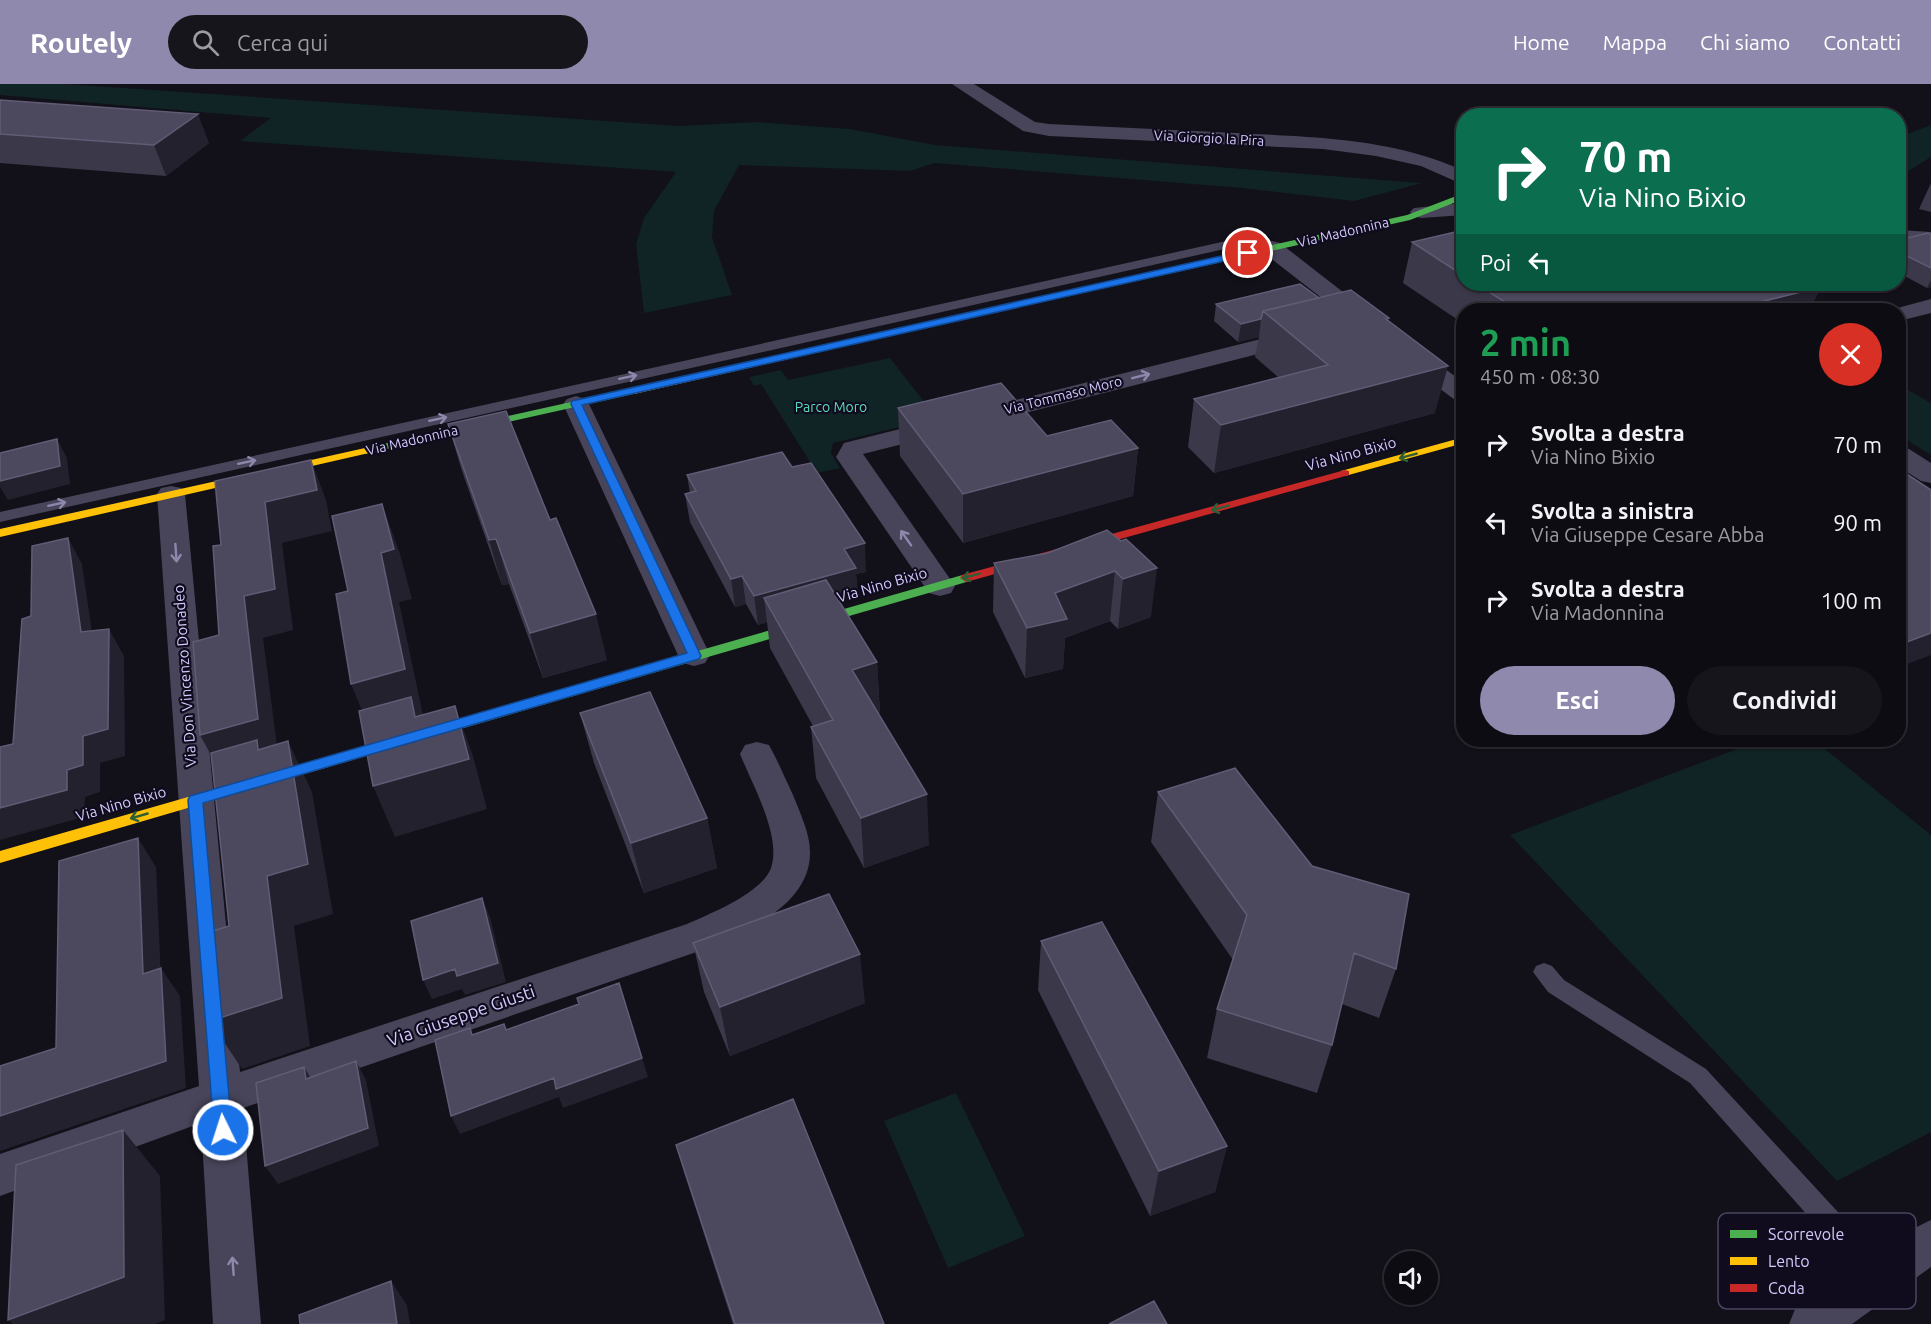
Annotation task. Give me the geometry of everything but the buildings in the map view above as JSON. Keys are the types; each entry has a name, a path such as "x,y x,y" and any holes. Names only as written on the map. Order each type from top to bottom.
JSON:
{"street":[{"name":"Via Giorgio la Pira","path":"961,84 1030,127 1323,143 1365,148 1428,162 1456,175"},
{"name":"Via Madonnina","path":"0,532 1272,248 1421,212 1456,199"},
{"name":"Via Madonnina","path":"1421,212 1456,210"},
{"path":"1906,237 1931,239"},
{"path":"1272,248 1362,330 1456,390"},
{"path":"1906,312 1931,306"},
{"name":"Via Tommaso Moro","path":"940,586 850,457 853,449 1362,330"},
{"path":"576,404 694,656"},
{"name":"Via Nino Bixio","path":"0,857 694,656 1456,442"},
{"path":"1906,459 1931,475"},
{"name":"Via Don Vincenzo Donadeo","path":"171,494 221,1096 237,1324"},
{"name":"Via Giuseppe Giusti","path":"0,1175 221,1096 700,935 747,914 781,881 788,871 792,852 788,830 758,754"},
{"path":"1916,1250 1931,1242"},
{"path":"1813,1324 1834,1309"},
{"path":"1854,1324 1863,1309"}],"lane":[{"path":"1,517 1258,238 1272,248"},
{"path":"1544,972 1556,986 1698,1076 1822,1213"}],"green space":[{"path":"0,84 65,84 679,126 757,122 850,129 935,145 1422,183 1354,201 1242,188 934,163 910,171 739,165 714,211 712,237 732,295 644,313 636,244 644,218 676,172 240,141 271,118 0,95"},
{"path":"1931,125 1931,157 1906,173 1906,134"},
{"name":"Parco Moro","path":"890,358 937,418 833,443 831,453 840,468 817,473 761,384 754,386 749,377 781,370 788,380"},
{"path":"1906,389 1931,403 1931,455 1906,439"},
{"path":"1743,747 1823,747 1931,835 1931,1132 1837,1181 1510,835"},
{"path":"956,1093 1025,1236 948,1268 884,1121"}],"traffic: fast":[{"path":"975,314 1410,217 1456,199"},
{"path":"365,451 634,391"},
{"path":"436,731 966,578"}],"traffic: slow":[{"path":"634,391 975,314"},
{"path":"1345,473 1456,442"},
{"path":"0,533 365,451"},
{"path":"0,857 436,731"}],"traffic: jam":[{"path":"966,578 1345,473"}],"route":[{"path":"223,1130 196,800 694,656 576,404 1248,253"}]}
